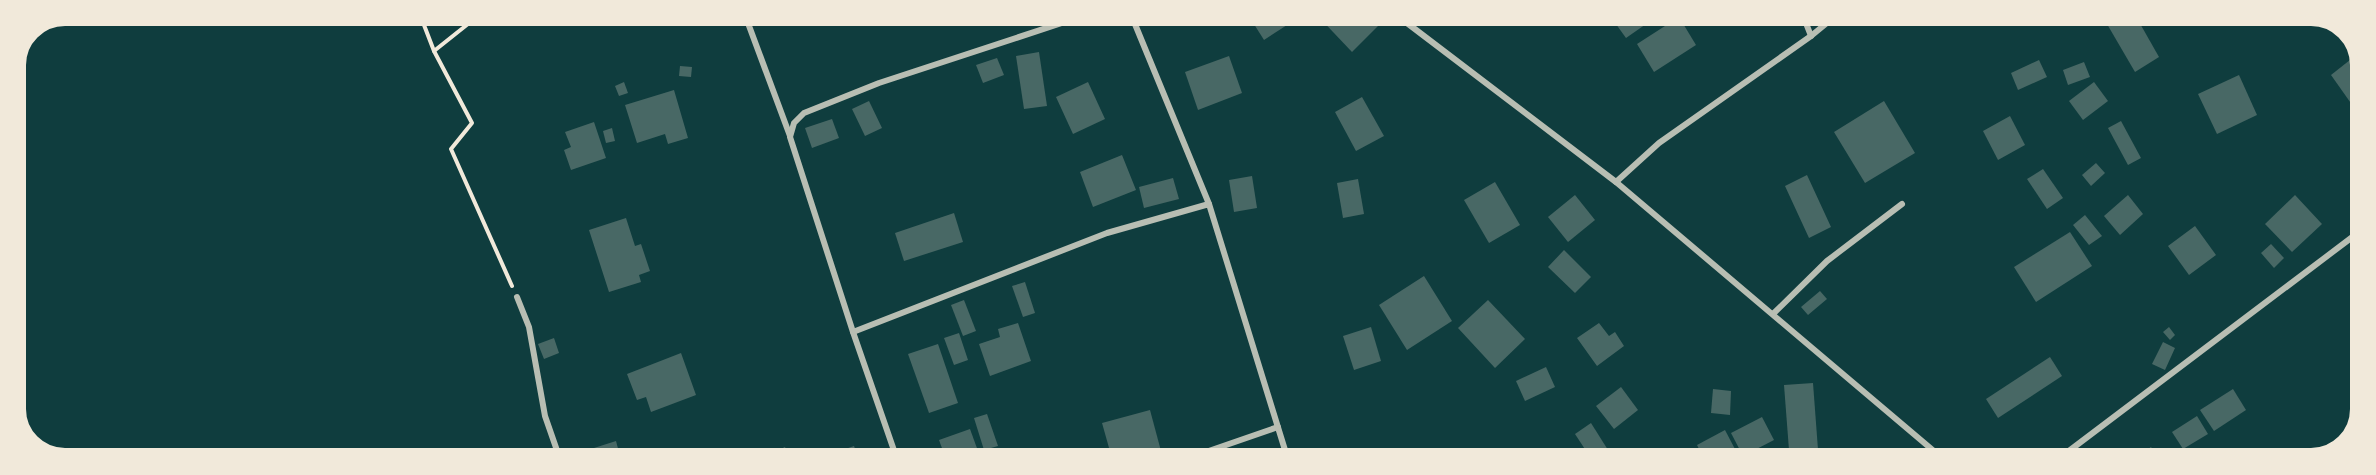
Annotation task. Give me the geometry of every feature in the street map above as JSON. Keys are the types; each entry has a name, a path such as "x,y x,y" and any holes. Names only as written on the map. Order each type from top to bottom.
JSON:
{"street":[{"path":"748,22 790,136 895,452"},
{"path":"790,136 794,123 804,113 879,83 1065,22"},
{"path":"1134,22 1209,204 1286,452"},
{"path":"1406,22 1616,182 1935,452"},
{"path":"1806,22 1811,36"},
{"path":"1616,182 1659,144 1828,22"},
{"path":"853,332 1107,233 1209,204"},
{"path":"1773,314 1827,261 1902,204"},
{"path":"2068,452 2353,236"},
{"path":"518,297 529,327 545,416 558,452"},
{"path":"1204,452 1278,427"}],"path":[{"path":"423,22 434,51 472,123 451,149 518,297"},
{"path":"434,51 470,22"}],"building":[{"path":"1253,22 1292,22 1264,40"},
{"path":"1324,22 1381,23 1352,52"},
{"path":"1614,22 1649,22 1626,38"},
{"path":"1671,22 1682,22 1696,45 1654,72 1637,44"},
{"path":"2139,22 2159,57 2135,72 2107,24"},
{"path":"1039,52 1047,106 1024,109 1016,56"},
{"path":"1229,56 1242,93 1198,110 1185,72"},
{"path":"997,58 1004,75 983,83 976,65"},
{"path":"2353,58 2353,106 2331,75"},
{"path":"2039,60 2047,77 2018,90 2011,73"},
{"path":"2084,62 2090,77 2068,85 2063,70"},
{"path":"680,66 692,67 691,77 679,76"},
{"path":"2239,75 2257,115 2217,134 2198,94"},
{"path":"624,82 628,93 619,96 615,86"},
{"path":"1088,82 1105,119 1073,134 1056,97"},
{"path":"2094,82 2108,101 2083,120 2069,101"},
{"path":"674,90 688,138 668,144 665,134 637,143 625,105"},
{"path":"1362,97 1384,136 1356,151 1335,112"},
{"path":"869,101 882,128 865,136 852,109"},
{"path":"1884,101 1915,153 1865,183 1834,132"},
{"path":"2010,116 2025,145 1998,160 1983,131"},
{"path":"832,119 839,138 812,148 805,128"},
{"path":"2121,121 2141,158 2128,165 2108,128"},
{"path":"594,122 606,158 571,170 564,150 571,147 565,132"},
{"path":"612,128 615,141 606,143 603,131"},
{"path":"1122,155 1136,190 1093,207 1080,172"},
{"path":"2096,163 2105,173 2091,186 2082,175"},
{"path":"2043,169 2063,198 2047,209 2027,179"},
{"path":"1807,175 1831,227 1809,238 1785,186"},
{"path":"1252,176 1257,208 1234,212 1229,180"},
{"path":"1173,178 1179,199 1144,208 1139,187"},
{"path":"1358,179 1364,214 1343,218 1337,183"},
{"path":"1495,182 1520,225 1489,243 1464,200"},
{"path":"1575,195 1595,220 1568,242 1548,217"},
{"path":"2128,195 2143,214 2120,235 2104,216"},
{"path":"2295,195 2322,224 2292,252 2265,224"},
{"path":"954,213 963,242 904,261 895,233"},
{"path":"2085,215 2102,236 2089,245 2073,225"},
{"path":"626,218 635,246 641,244 650,271 639,275 641,282 609,292 589,230"},
{"path":"2195,226 2216,255 2189,275 2168,246"},
{"path":"2070,232 2092,266 2036,302 2014,267"},
{"path":"2271,244 2284,258 2274,268 2261,253"},
{"path":"1564,250 1591,277 1575,293 1548,267"},
{"path":"1424,276 1452,321 1407,350 1379,305"},
{"path":"1025,282 1035,313 1023,317 1012,286"},
{"path":"1820,291 1827,299 1808,315 1801,307"},
{"path":"964,300 976,331 963,336 951,305"},
{"path":"1488,300 1525,339 1495,368 1458,328"},
{"path":"1018,323 1031,361 990,376 979,344 1000,337 998,329"},
{"path":"1599,323 1609,336 1615,332 1624,346 1597,366 1577,338"},
{"path":"1371,327 1381,361 1354,370 1343,336"},
{"path":"2169,327 2175,335 2170,340 2163,332"},
{"path":"959,333 968,360 954,365 944,338"},
{"path":"554,338 559,353 544,359 538,344"},
{"path":"2163,342 2175,348 2165,370 2152,364"},
{"path":"938,344 958,403 929,413 908,354"},
{"path":"681,353 696,395 651,412 646,397 637,400 627,374"},
{"path":"2050,357 2062,376 1998,418 1986,399"},
{"path":"1546,367 1555,387 1525,401 1516,381"},
{"path":"1813,383 1818,452 1789,452 1784,385"},
{"path":"1621,387 1638,410 1614,429 1596,406"},
{"path":"1713,389 1731,391 1730,415 1711,413"},
{"path":"2233,389 2246,410 2214,431 2200,410"},
{"path":"1150,410 1161,451 1110,452 1102,423"},
{"path":"987,414 998,446 984,450 974,418"},
{"path":"2197,416 2208,434 2183,449 2172,432"},
{"path":"1762,417 1774,440 1751,452 1741,452 1731,433"},
{"path":"1591,423 1608,450 1587,452 1575,434"},
{"path":"970,429 978,452 943,452 939,440"},
{"path":"1725,430 1736,451 1700,452 1697,445"},
{"path":"616,441 619,452 595,452 594,448"},
{"path":"854,446 856,452 837,452"},
{"path":"785,447 787,452 774,452"},
{"path":"2151,447 2154,452 2144,452"}]}
